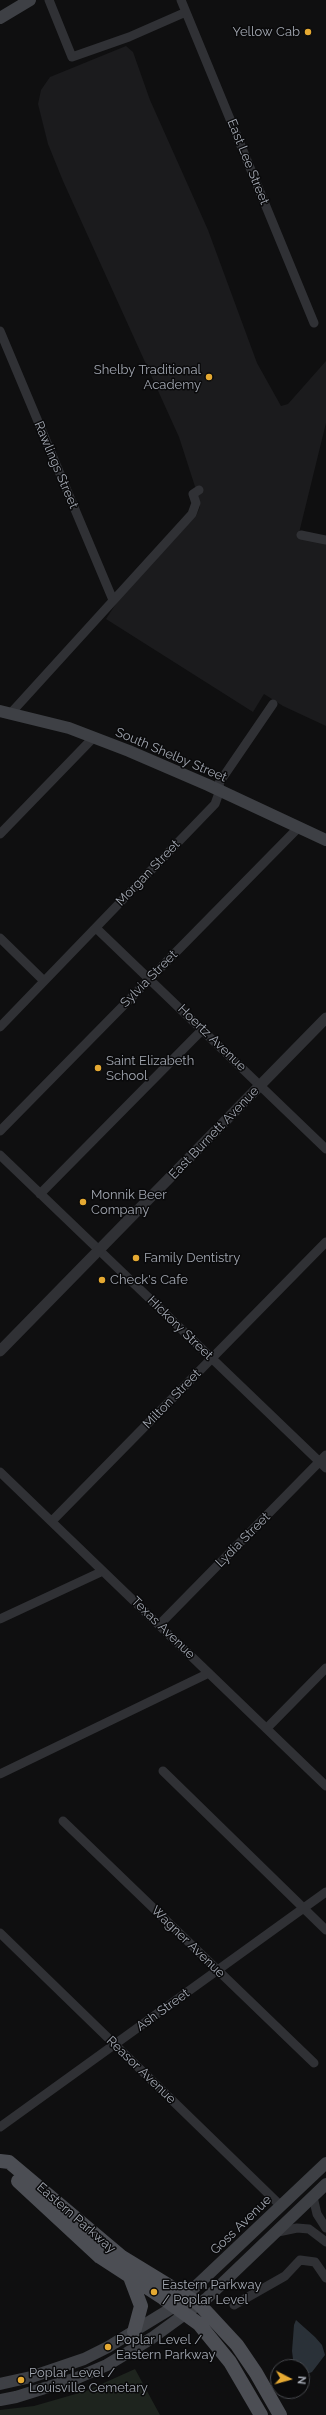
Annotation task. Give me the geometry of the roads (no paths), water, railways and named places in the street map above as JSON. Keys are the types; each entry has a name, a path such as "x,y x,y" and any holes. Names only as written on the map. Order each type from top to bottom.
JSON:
{"main road":[{"path":"0,18 30,0"},
{"name":"South Shelby Street","path":"5,712 69,728 94,737 220,790 326,840"},
{"name":"Eastern Parkway","path":"0,2161 4,2168 92,2250 180,2310 206,2333 230,2362 260,2415"},
{"name":"Eastern Parkway","path":"0,2161 9,2162 122,2257 199,2304 237,2345 256,2373 280,2415"},
{"name":"Goss Avenue","path":"180,2310 187,2296 326,2163"},
{"path":"0,2384 32,2377 84,2359 134,2332 180,2310 199,2304 278,2232 326,2184"},
{"path":"130,2277 141,2306 134,2332"},
{"path":"0,2400 50,2387 107,2365 152,2338 180,2310"}],"street":[{"path":"49,0 72,57 129,37 186,12"},
{"name":"East Lee Street","path":"181,0 314,323"},
{"name":"Rawlings Street","path":"0,330 112,600"},
{"path":"5,712 192,514 196,503 193,494 199,490"},
{"path":"301,535 326,540"},
{"name":"Morgan Street","path":"0,1028 215,804 220,790 219,783 273,704"},
{"path":"0,834 94,737"},
{"name":"Sylvia Street","path":"0,1131 298,828"},
{"name":"Hoertz Avenue","path":"96,928 326,1148"},
{"path":"0,938 44,981"},
{"name":"East Burnett Avenue","path":"0,1350 326,1018"},
{"path":"40,1194 203,1029"},
{"name":"Hickory Street","path":"0,1155 323,1465"},
{"name":"Milton Street","path":"52,1521 326,1242"},
{"name":"Lydia Street","path":"159,1625 323,1465 326,1454"},
{"name":"Texas Avenue","path":"0,1472 326,1786"},
{"path":"1,1617 103,1571"},
{"path":"267,1728 326,1668"},
{"path":"0,1774 209,1673"},
{"path":"163,1771 326,1930"},
{"name":"Wagner Avenue","path":"63,1821 314,2063"},
{"name":"Ash Street","path":"0,2127 326,1892"},
{"name":"Reasor Avenue","path":"0,1933 281,2206"},
{"path":"313,2196 316,2214 326,2228"},
{"path":"278,2232 297,2228 309,2229 326,2242"},
{"path":"234,2305 285,2276 300,2260 305,2259 315,2262 326,2278"}],"place":[{"name":"Yellow Cab","path":"308,32"},
{"name":"Shelby Traditional Academy","path":"209,377"},
{"name":"Saint Elizabeth School","path":"98,1068"},
{"name":"Monnik Beer Company","path":"83,1202"},
{"name":"Family Dentistry","path":"136,1258"},
{"name":"Check's Cafe","path":"102,1280"},
{"name":"Eastern Parkway / Poplar Level","path":"154,2292"},
{"name":"Poplar Level / Eastern Parkway","path":"108,2347"},
{"name":"Poplar Level / Louisville Cemetary","path":"21,2380"}]}
